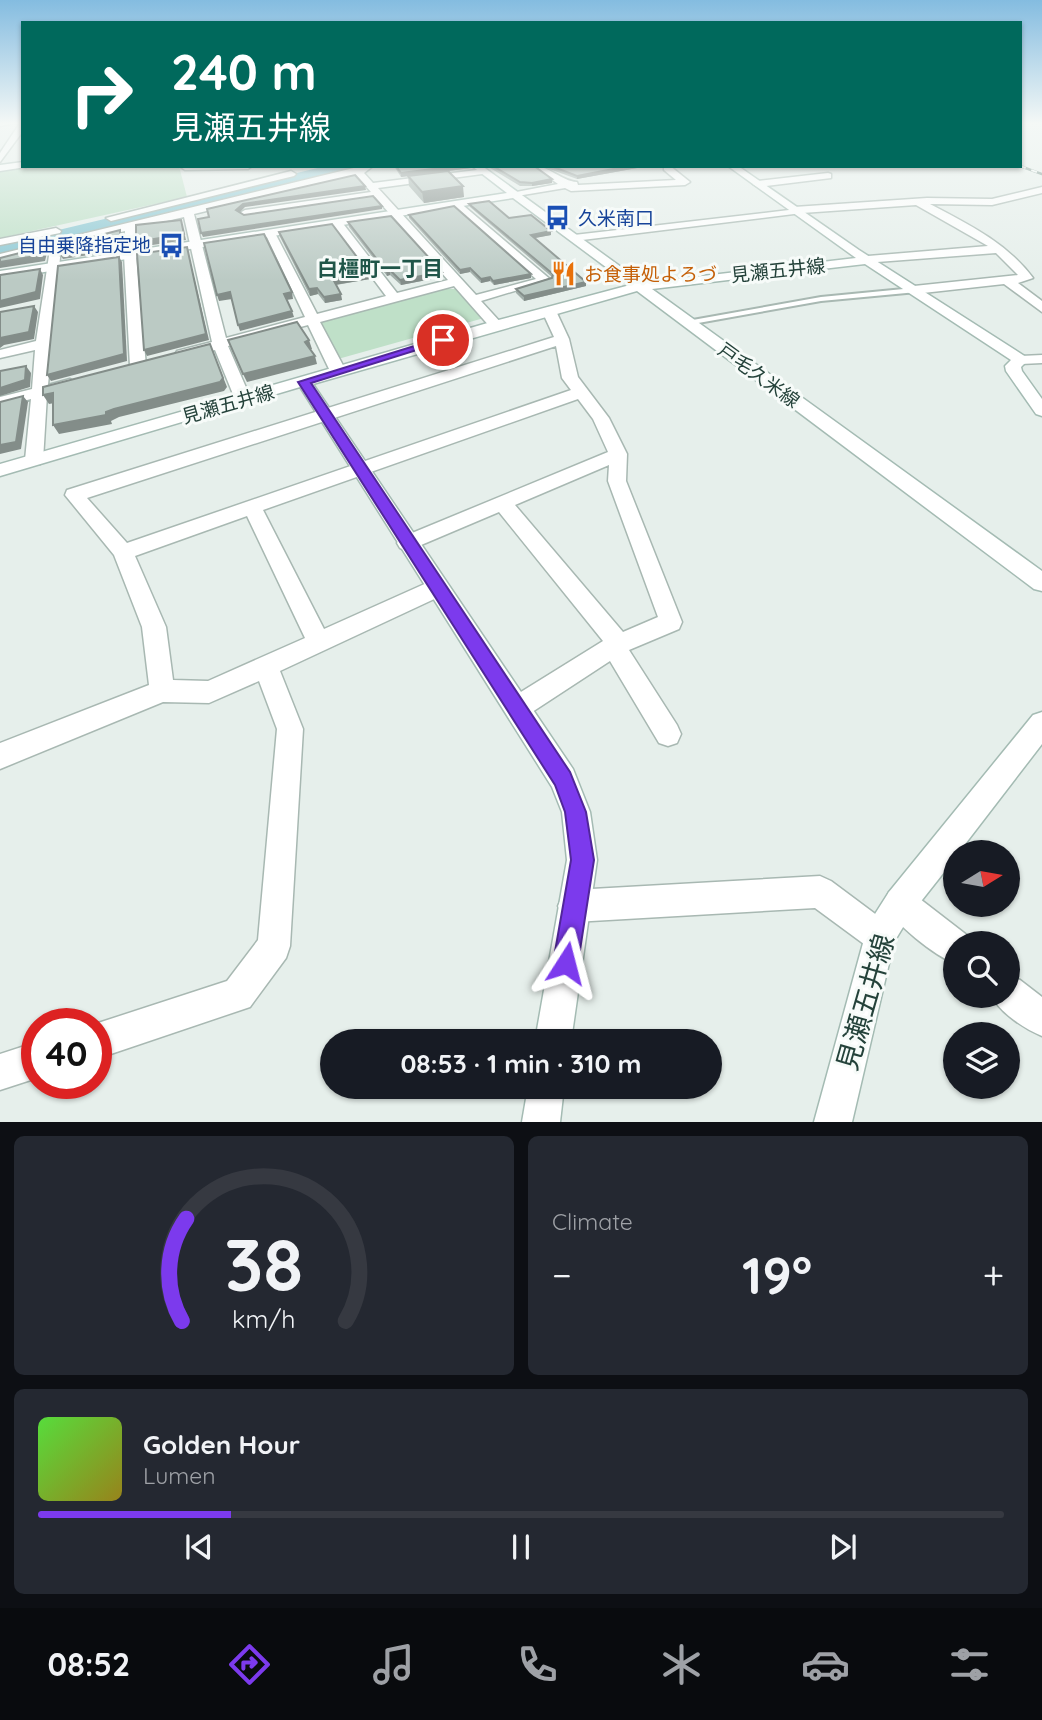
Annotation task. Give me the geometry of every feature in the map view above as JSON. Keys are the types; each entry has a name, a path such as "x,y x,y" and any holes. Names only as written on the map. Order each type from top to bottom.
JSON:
{"street":[{"path":"243,175 247,185"},
{"path":"100,220 188,179 247,185 286,175"},
{"path":"190,217 345,175"},
{"path":"361,175 496,325"},
{"path":"427,175 430,178"},
{"path":"0,258 190,217 327,201 444,175"},
{"name":"戸毛久米線","path":"488,175 1042,583"},
{"path":"552,175 571,188 685,182 674,175"},
{"path":"0,275 514,195 620,175"},
{"name":"見瀬五井線","path":"746,175 868,260 1021,360"},
{"path":"758,184 828,176"},
{"path":"314,183 327,201"},
{"path":"996,187 1014,196"},
{"path":"923,190 938,197 992,202 1042,190"},
{"path":"573,238 630,234 795,211 917,201 961,190"},
{"path":"266,195 272,209"},
{"path":"914,290 1027,278 1016,262 999,249 917,201"},
{"path":"458,204 545,281 474,299"},
{"path":"190,217 220,344 243,399"},
{"path":"337,222 394,298"},
{"path":"0,242 74,227"},
{"path":"131,228 130,255 144,364 458,281"},
{"path":"270,233 338,371"},
{"path":"34,460 41,391 42,305 56,245"},
{"path":"868,260 999,249"},
{"name":"見瀬五井線","path":"0,470 496,325 638,287 868,260"},
{"path":"1007,280 1042,308"},
{"path":"517,708 617,645 671,622 617,481 618,454 601,418 570,378 562,339 549,311"},
{"path":"162,691 155,627 123,552 74,495 562,339"},
{"path":"0,354 43,344"},
{"path":"1042,359 1021,360 1013,366 1042,411"},
{"path":"0,402 90,379"},
{"path":"304,382 563,779 576,812 582,860 555,1029"},
{"path":"123,552 582,392"},
{"path":"407,542 618,454"},
{"path":"502,502 617,645 668,734"},
{"path":"253,506 318,641"},
{"path":"0,756 162,691 209,692 437,589"},
{"path":"112,1036 238,995 274,946 290,729 266,665"},
{"name":"見瀬五井線","path":"833,1122 879,936 900,902 1042,724"},
{"path":"574,906 820,892 879,936"},
{"path":"900,902 943,937"},
{"path":"1020,1002 1042,1020"},
{"path":"0,1072 21,1065"},
{"path":"541,1122 544,1099"}],"lane":[{"path":"687,323 821,299 914,290"}],"green space":[{"path":"0,175 181,175 187,197 0,238"},
{"path":"444,289 457,289 484,318 338,359 318,326 321,321"}],"building":[{"path":"353,175 365,186 243,204 236,210 244,215 373,196 382,206 201,233 198,219 209,217 207,209"},
{"path":"452,175 463,186 422,192 408,176"},
{"path":"509,175 547,175 552,179 532,183 520,182"},
{"path":"489,201 509,218 531,215 551,231 531,235 586,282 524,296 516,289 552,278 553,274 469,204"},
{"path":"454,206 531,274 493,281 490,277 481,279 470,268 460,270 409,215"},
{"path":"391,216 442,272 400,280 390,270 386,271 348,222"},
{"path":"181,220 184,234 136,242 136,225"},
{"path":"332,224 369,273 333,279 341,294 324,297 317,288 309,289 279,232"},
{"path":"120,230 120,246 60,255 61,245"},
{"path":"264,234 292,292 284,294 292,311 238,325 230,292 217,295 204,243"},
{"path":"43,247 42,255 0,262 0,258"},
{"path":"187,247 206,334 144,350 137,254"},
{"path":"119,257 124,354 47,375 58,266"},
{"path":"40,269 36,292 0,301 0,275"},
{"path":"34,306 29,332 0,338 0,312"},
{"path":"297,322 309,340 305,342 315,356 243,374 228,340"},
{"path":"210,344 223,378 220,382 114,409 106,412 106,415 53,425 53,393 43,395 43,387"},
{"path":"26,366 25,380 0,388 0,371"},
{"path":"23,396 16,442 0,445 0,402"}],"waterway":[{"path":"0,250 309,175"}],"place":[{"name":"久米南口","path":"558,218"},
{"name":"自由乗降指定地","path":"171,245"},
{"name":"お食事処よろづ","path":"564,274"}],"district":[{"name":"白橿町一丁目","path":"380,268"}],"route":[{"path":"443,340 304,382 563,779 576,812 582,860 566,963"}]}
